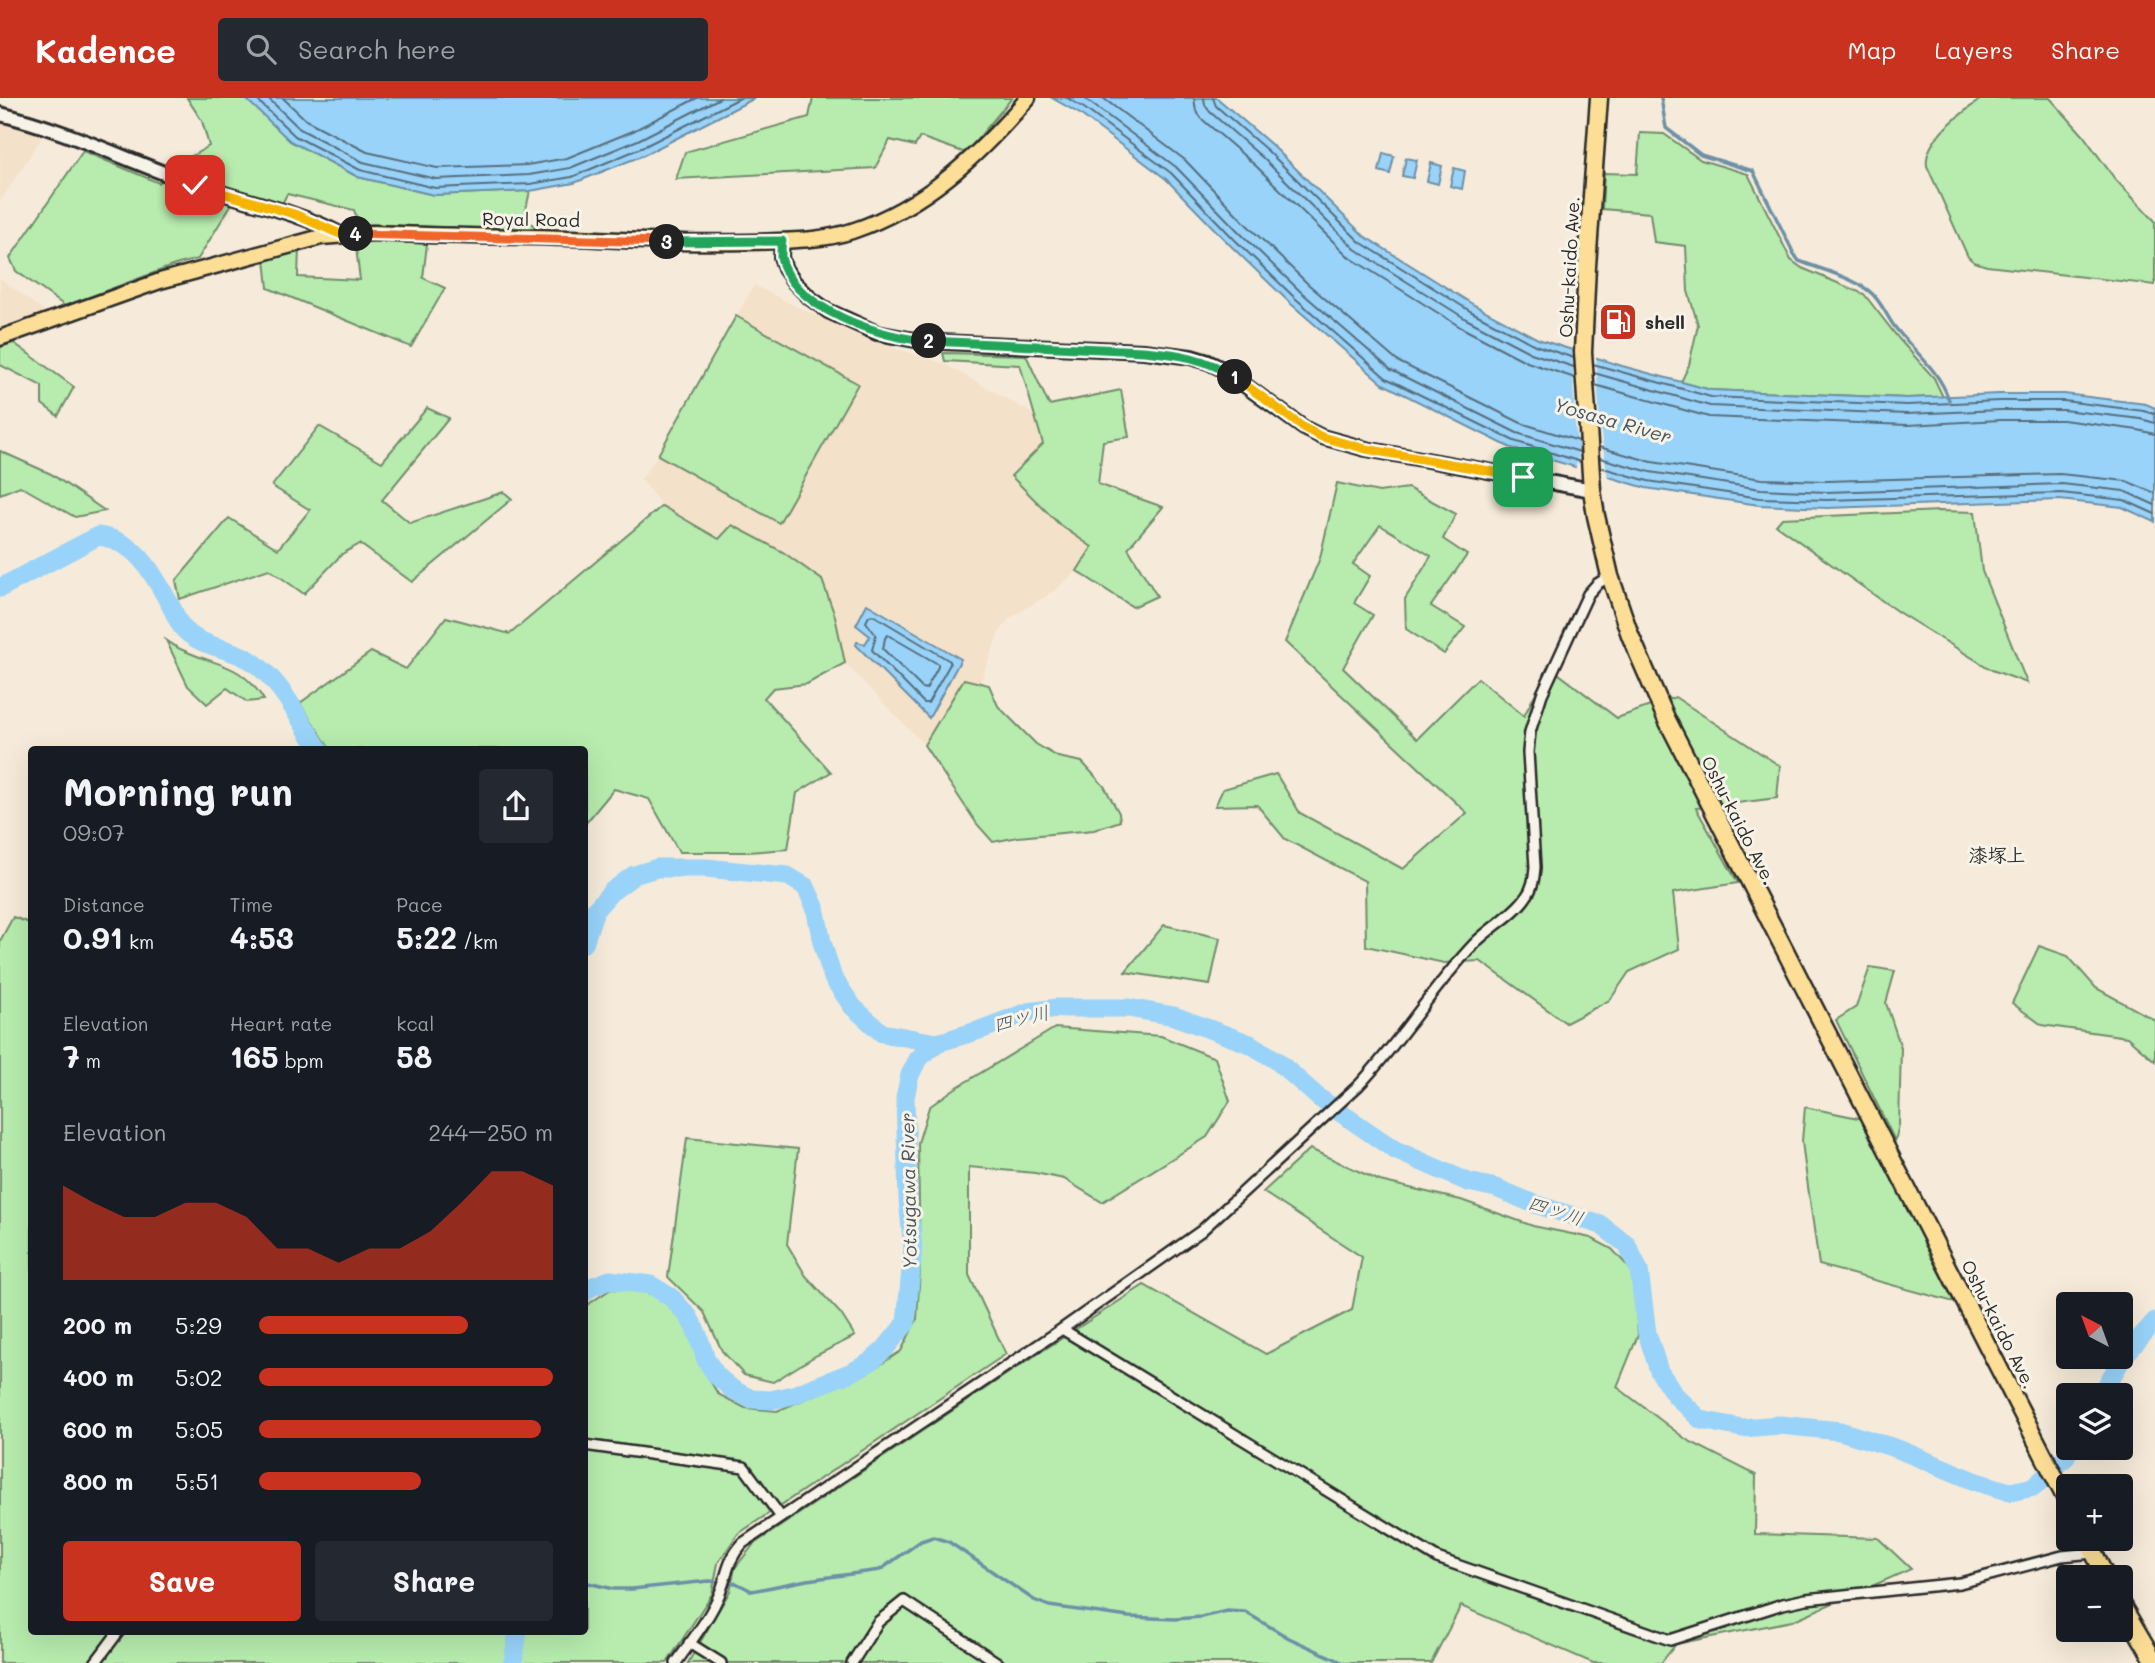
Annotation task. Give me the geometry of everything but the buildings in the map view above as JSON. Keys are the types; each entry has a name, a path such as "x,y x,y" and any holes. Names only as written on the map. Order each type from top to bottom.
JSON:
{"highway":[{"name":"Oshu-kaido Ave.","path":"1599,98 1583,352 1592,491 1609,576 1630,635 1666,718 2056,1479"},
{"path":"2133,1624 2155,1662"}],"main road":[{"name":"Royal Road","path":"0,338 160,281 340,234 674,242 782,241 850,232 910,205 959,170 984,148 1028,98"}],"street":[{"path":"0,114 37,123 195,185 294,214 340,234"},
{"path":"782,241 781,257 785,269 810,298 828,311 877,333 920,341 1144,351 1191,357 1224,370 1304,428 1322,437 1366,449 1592,491"},
{"path":"676,1663 720,1593 727,1567 743,1543 1062,1329 1201,1231 1359,1085 1475,942 1526,898 1534,883 1535,867 1528,752 1530,732 1542,694 1588,594 1609,576"},
{"path":"1062,1329 1437,1558 1670,1640 1783,1604 1806,1599 1960,1583 2072,1551"},
{"path":"588,1446 744,1467 781,1517"},
{"path":"852,1663 878,1622 904,1601 998,1663"},
{"path":"95,1663 116,1635"},
{"path":"689,1643 721,1663"}],"shaded area":[{"path":"0,123 44,134 0,202"},
{"path":"0,278 45,312 0,329"},
{"path":"754,285 882,344 943,363 1034,414 1060,525 1092,547 1077,571 1051,593 1009,619 999,633 980,683 964,679 924,745 845,663 835,614 733,525 719,540 662,506 641,479 658,455"}],"green space":[{"path":"187,98 246,98 290,141 358,177 434,195 530,191 524,218 541,231 359,224 354,210 287,194 282,204 239,192 198,259 65,306 16,271 10,258 83,151 159,183 169,169 209,146 202,121"},
{"path":"813,98 1012,98 966,153 920,137 915,146 890,140 875,168 676,179 685,152 809,117"},
{"path":"1982,98 2050,98 2083,135 2115,179 2155,221 2155,285 1987,266 1968,257 1927,166 1927,156 1931,146 1946,128"},
{"path":"1640,133 1664,134 1701,160 1748,174 1791,260 1802,268 1864,294 1934,378 1943,397 1711,390 1681,382 1689,365 1698,325 1688,291 1686,246 1654,242 1650,213 1602,209 1604,173 1637,174"},
{"path":"355,240 427,244 423,278 445,288 411,347 268,288 265,259 299,249 298,277 360,280"},
{"path":"736,316 858,384 779,523 658,455"},
{"path":"14,343 74,387 58,416 42,404 42,386 0,365 0,347"},
{"path":"943,353 1026,355 1049,405 1121,390 1129,437 1103,441 1098,484 1163,507 1128,548 1157,596 1133,607 1077,571 1092,547 1060,525 1011,476 1043,444 1020,365 945,361"},
{"path":"427,408 449,418 382,500 410,523 504,492 512,499 412,582 360,544 342,554 304,594 269,569 180,599 176,581 229,518 278,549 310,510 272,486 319,426 382,462"},
{"path":"0,451 51,474 105,511 75,517 20,486 0,494"},
{"path":"1337,483 1379,492 1408,488 1456,514 1443,539 1467,555 1431,606 1465,627 1444,654 1406,629 1405,599 1431,556 1380,525 1353,564 1370,576 1354,603 1373,615 1343,668 1417,739 1478,678 1524,716 1547,671 1559,674 1617,718 1675,697 1780,766 1777,798 1696,808 1738,883 1673,893 1679,949 1629,972 1610,1000 1566,1023 1480,961 1444,963 1366,946 1365,881 1285,839 1257,805 1215,806 1223,789 1276,774 1300,813 1403,869 1467,813 1285,642 1320,558"},
{"path":"662,506 719,539 732,525 783,552 822,580 835,616 845,663 807,684 773,688 764,698 831,772 797,793 788,849 679,852 649,799 614,789 588,820 588,746 328,746 300,703 371,652 406,669 446,617 510,634"},
{"path":"1975,512 1982,571 2027,683 1992,670 1898,612 1776,525 1782,518"},
{"path":"166,640 180,649 238,672 264,700 247,702 227,688 207,704 188,686"},
{"path":"964,679 989,685 998,706 1036,744 1058,757 1082,762 1104,786 1119,813 1120,821 1094,830 993,842 977,824 924,745"},
{"path":"13,917 28,923 28,1635 588,1635 588,1304 611,1289 636,1290 666,1301 689,1327 699,1362 718,1394 745,1408 777,1411 867,1373 901,1351 917,1319 920,1269 918,1143 929,1107 954,1089 1055,1028 1161,1036 1215,1058 1230,1101 1207,1137 1102,1202 1064,1179 1035,1173 969,1167 969,1275 1006,1354 738,1534 718,1563 712,1594 667,1663 0,1663 0,941"},
{"path":"1164,925 1220,938 1210,985 1125,972"},
{"path":"2039,946 2068,956 2096,988 2155,1020 2155,1061 2127,1037 2042,1025 2012,1003"},
{"path":"1870,967 1895,971 1886,1003 1901,1048 1899,1125 1895,1141 1836,1020 1856,1007"},
{"path":"1805,1107 1863,1119 1954,1302 1819,1265 1802,1141"},
{"path":"687,1138 798,1149 787,1244 806,1276 841,1314 855,1336 815,1356 773,1382 744,1375 722,1351 704,1312 668,1277"},
{"path":"1310,1149 1380,1181 1461,1200 1533,1226 1591,1238 1612,1249 1633,1272 1638,1335 1617,1387 1687,1440 1756,1475 1755,1534 1878,1538 1911,1569 1792,1621 1676,1644 1661,1663 1593,1663 1461,1606 1431,1663 688,1663 730,1591 735,1568 754,1544 1144,1285 1266,1354 1352,1310 1362,1257 1263,1192"}],"water":[{"path":"245,98 755,98 644,155 574,183 530,191 434,195 358,177 290,141"},
{"name":"Yosasa River","path":"1052,98 1217,98 1273,146 1364,236 1474,305 1538,339 1622,366 1711,390 1907,398 2064,394 2146,404 2155,408 2155,522 2122,507 2060,500 1827,508 1759,505 1646,488 1511,448 1383,384 1290,303 1166,179 1080,114"},
{"path":"1383,153 1394,156 1390,174 1379,171"},
{"path":"1406,158 1417,160 1413,178 1402,176"},
{"path":"1431,163 1442,166 1438,184 1427,181"},
{"path":"1454,168 1465,171 1462,189 1450,186"},
{"path":"867,604 961,659 929,718 856,645 857,642 865,644 870,636 856,625"}],"pier":[{"path":"1572,349 1596,356 1600,427 1608,480 1575,471 1579,453 1575,426"}],"waterway":[{"path":"1661,98 1666,128 1701,155 1753,171 1799,261 1844,277 1873,294 1894,326 1939,379 1949,400"},
{"path":"0,588 98,536 112,539 124,545 144,562 182,627 189,634 250,660 271,678 317,746"},
{"path":"588,931 595,910 611,892 634,875 657,868 706,868 788,876 806,887 815,907 833,978 853,1007 882,1033 937,1043"},
{"name":"四ツ川","path":"588,1290 610,1280 651,1285 672,1298 689,1317 706,1360 717,1376 732,1389 751,1399 771,1400 793,1395 852,1372 884,1350 906,1323 913,1248 908,1200 905,1097 910,1075 918,1059 937,1043 1028,1012 1057,1008 1128,1008 1174,1016 1250,1044 1276,1060 1319,1098 1395,1150 1468,1182 1496,1188 1532,1203 1601,1225 1627,1245 1639,1270 1647,1333 1659,1371 1675,1395 1701,1420 1742,1428 1780,1425 1840,1431 1898,1449 1977,1482 2010,1492 2034,1487 2063,1460"},
{"name":"四ツ川","path":"2108,1383 2123,1357 2155,1321"},
{"path":"588,1583 613,1589 632,1589 709,1581 736,1583 752,1591 880,1570 921,1541 933,1537 949,1542 1034,1600 1049,1606 1129,1617 1175,1619 1227,1611 1245,1612 1289,1638 1344,1663"},
{"name":"Yotsugawa River","path":"513,1663 517,1635"}],"place":[{"name":"shell","path":"1618,322"}],"district":[{"name":"漆塚上","path":"1997,854"}],"route":[{"path":"195,185 310,219 340,234 714,243 782,241 781,257 785,269 810,298 828,311 877,333 920,341 1144,351 1191,357 1224,370 1304,428 1322,437 1366,449 1523,477"}]}
